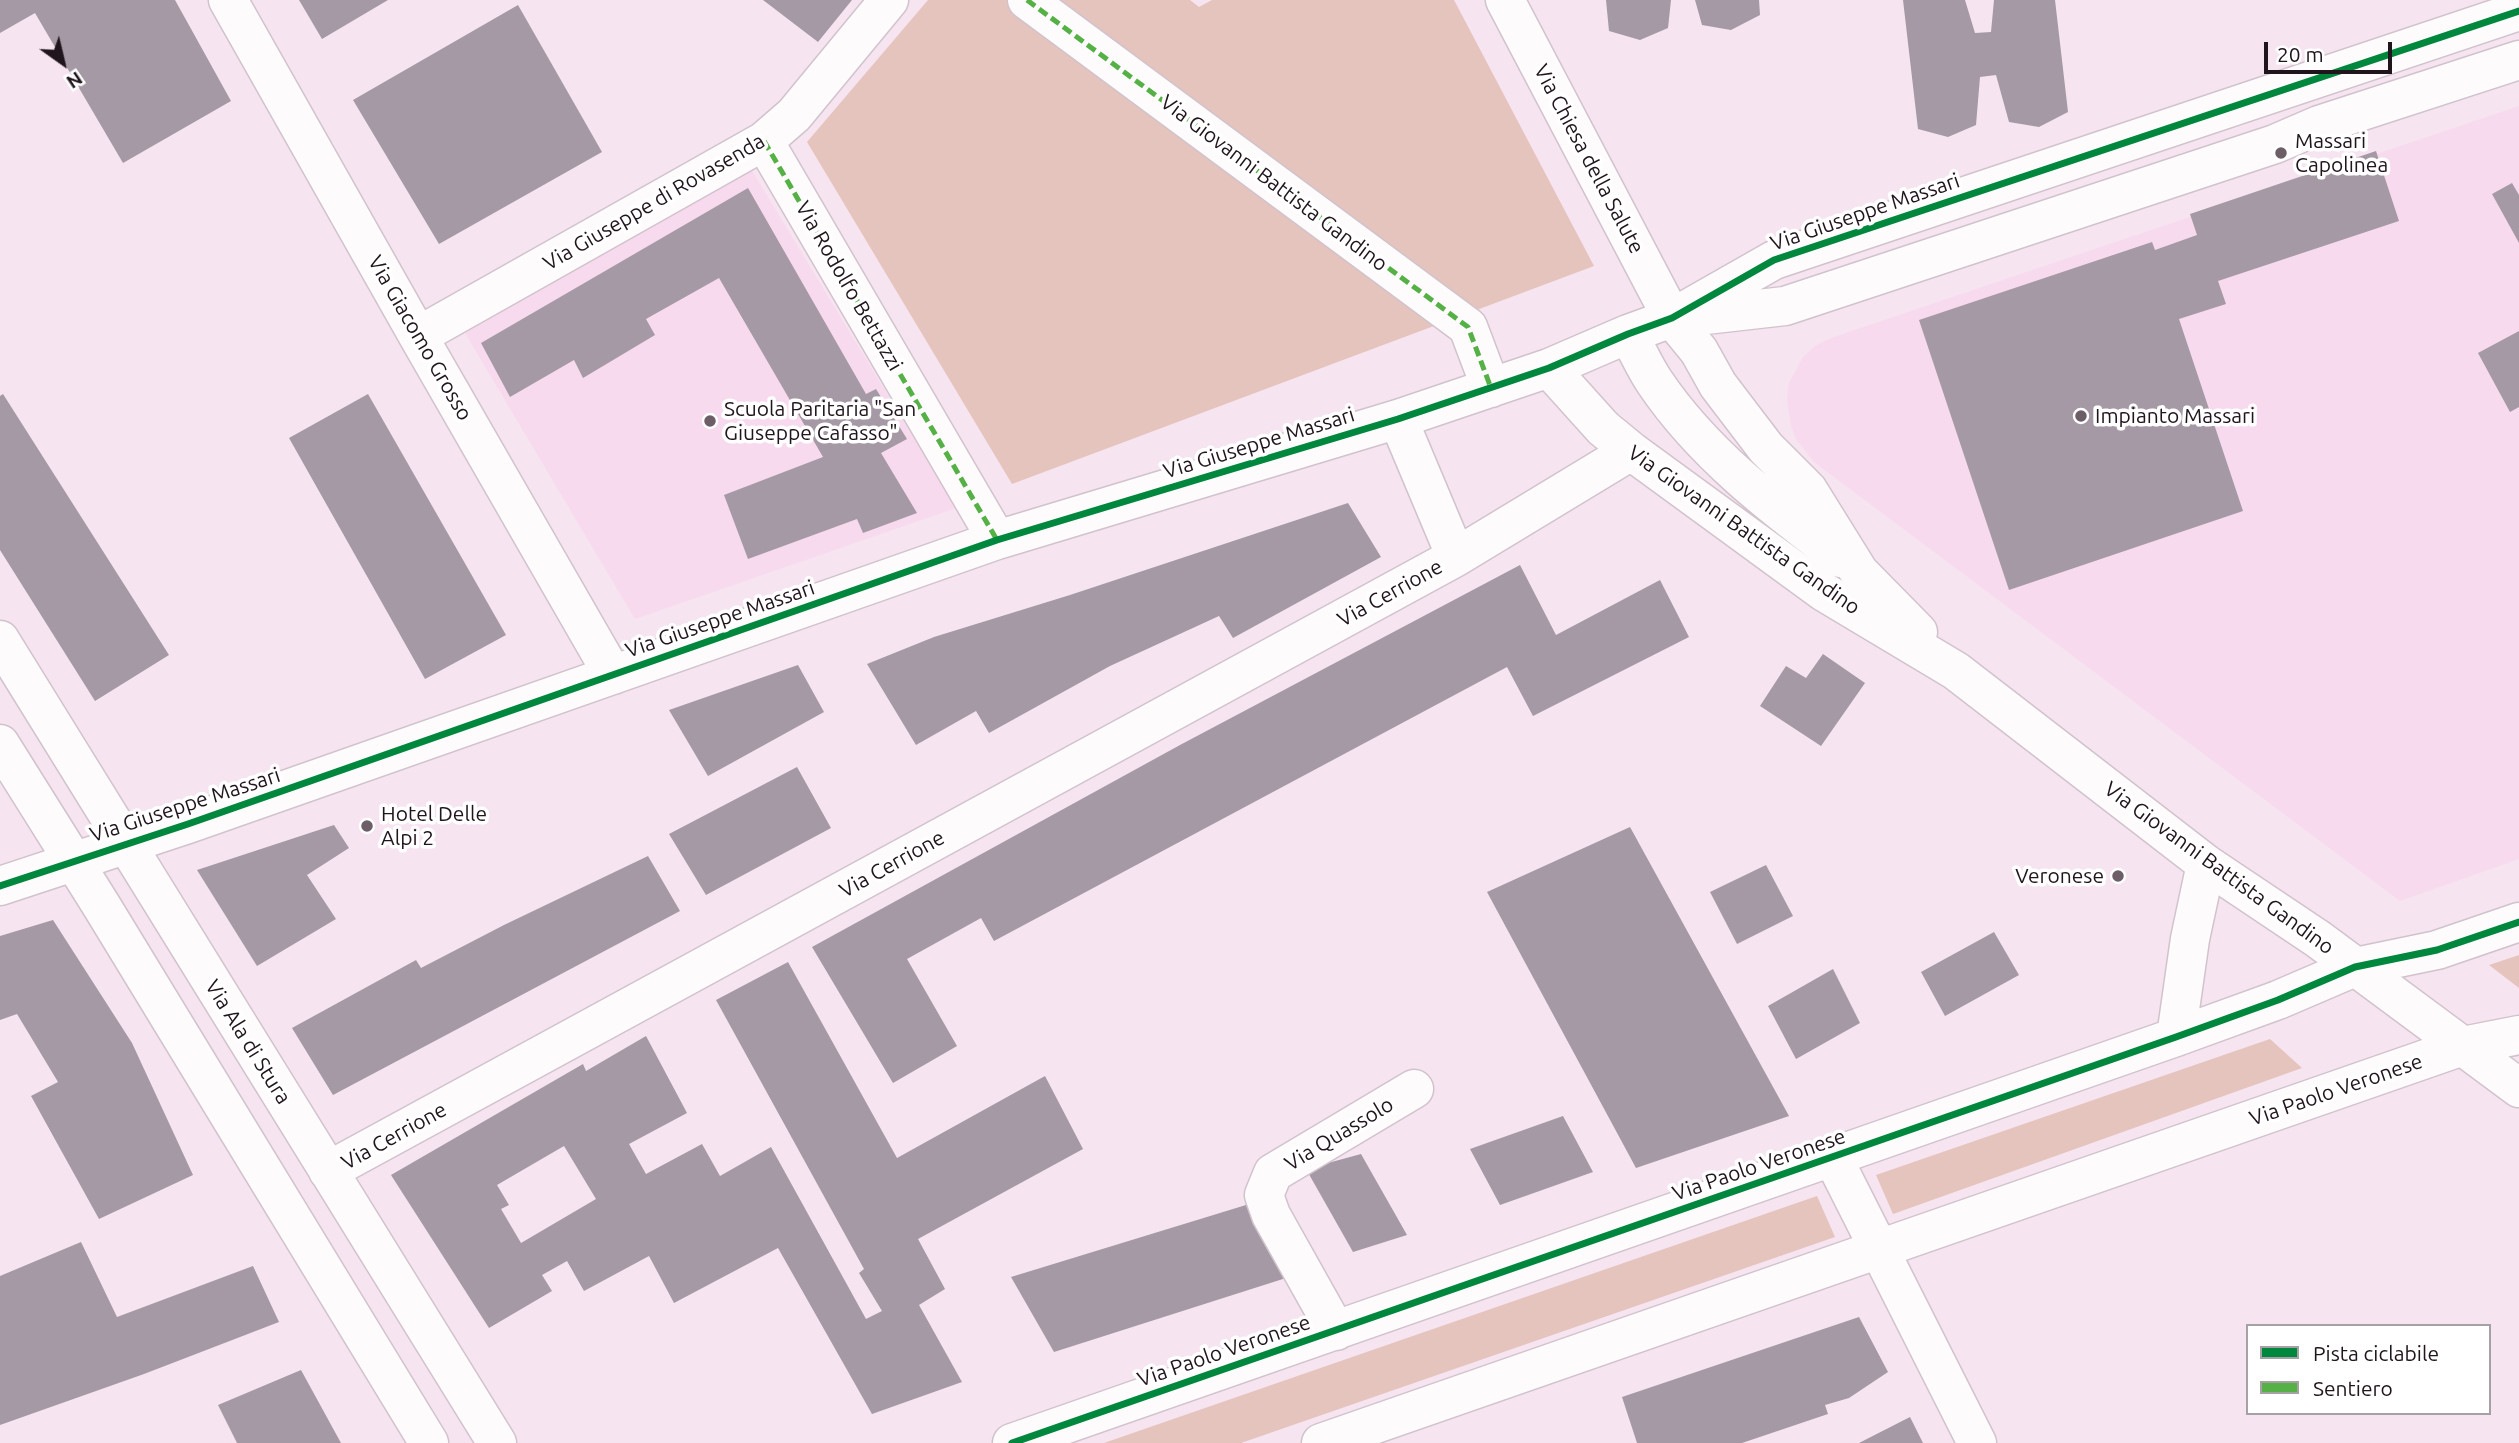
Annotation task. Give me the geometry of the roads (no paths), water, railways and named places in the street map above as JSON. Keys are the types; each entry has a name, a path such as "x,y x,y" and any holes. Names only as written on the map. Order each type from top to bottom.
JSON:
{"street":[{"name":"Via Giacomo Grosso","path":"228,0 613,675"},
{"name":"Via Giuseppe di Rovasenda","path":"418,336 764,141 794,115 889,0"},
{"name":"Via Giovanni Battista Gandino","path":"1027,0 1468,327 1491,388"},
{"name":"Via Chiesa della Salute","path":"1505,0 1672,318"},
{"name":"Via Giuseppe Massari","path":"0,886 997,540 1398,419 1549,368 1672,318 1774,260 2519,10"},
{"name":"Via Giuseppe Massari","path":"1672,318 1785,306 2519,60"},
{"name":"Via Rodolfo Bettazzi","path":"764,141 997,540"},
{"name":"Via Giovanni Battista Gandino","path":"1672,318 1699,351 1718,385 1766,448 1808,490 1859,572 1956,671"},
{"path":"1628,334 1654,380 1722,461 1758,495 1859,572"},
{"name":"Via Giovanni Battista Gandino","path":"1549,368 1603,429 1631,451 1824,592 1956,671 2206,864 2356,967 2519,1088"},
{"name":"Via Cerrione","path":"1398,419 1456,557"},
{"name":"Via Cerrione","path":"328,1171 1456,557 1631,451"},
{"name":"Via Ala di Stura","path":"0,640 497,1443"},
{"path":"0,744 429,1443"},
{"path":"2176,1037 2190,939 2206,864"},
{"name":"Via Paolo Veronese","path":"1012,1443 2176,1037 2278,1000 2356,967 2437,950 2519,922"},
{"name":"Via Paolo Veronese","path":"1321,1443 2463,1046 2519,1035"},
{"name":"Via Quassolo","path":"1336,1331 1271,1215 1264,1195 1273,1172 1414,1089"},
{"name":"Via Paolo Veronese","path":"1833,1158 1977,1443"}],"place":[{"name":"Massari Capolinea","path":"2281,153"},
{"name":"Impianto Massari","path":"2081,416"},
{"name":"Scuola Paritaria \"San Giuseppe Cafasso\"","path":"710,421"},
{"name":"Hotel Delle Alpi 2","path":"367,826"},
{"name":"Veronese","path":"2118,876"}]}
